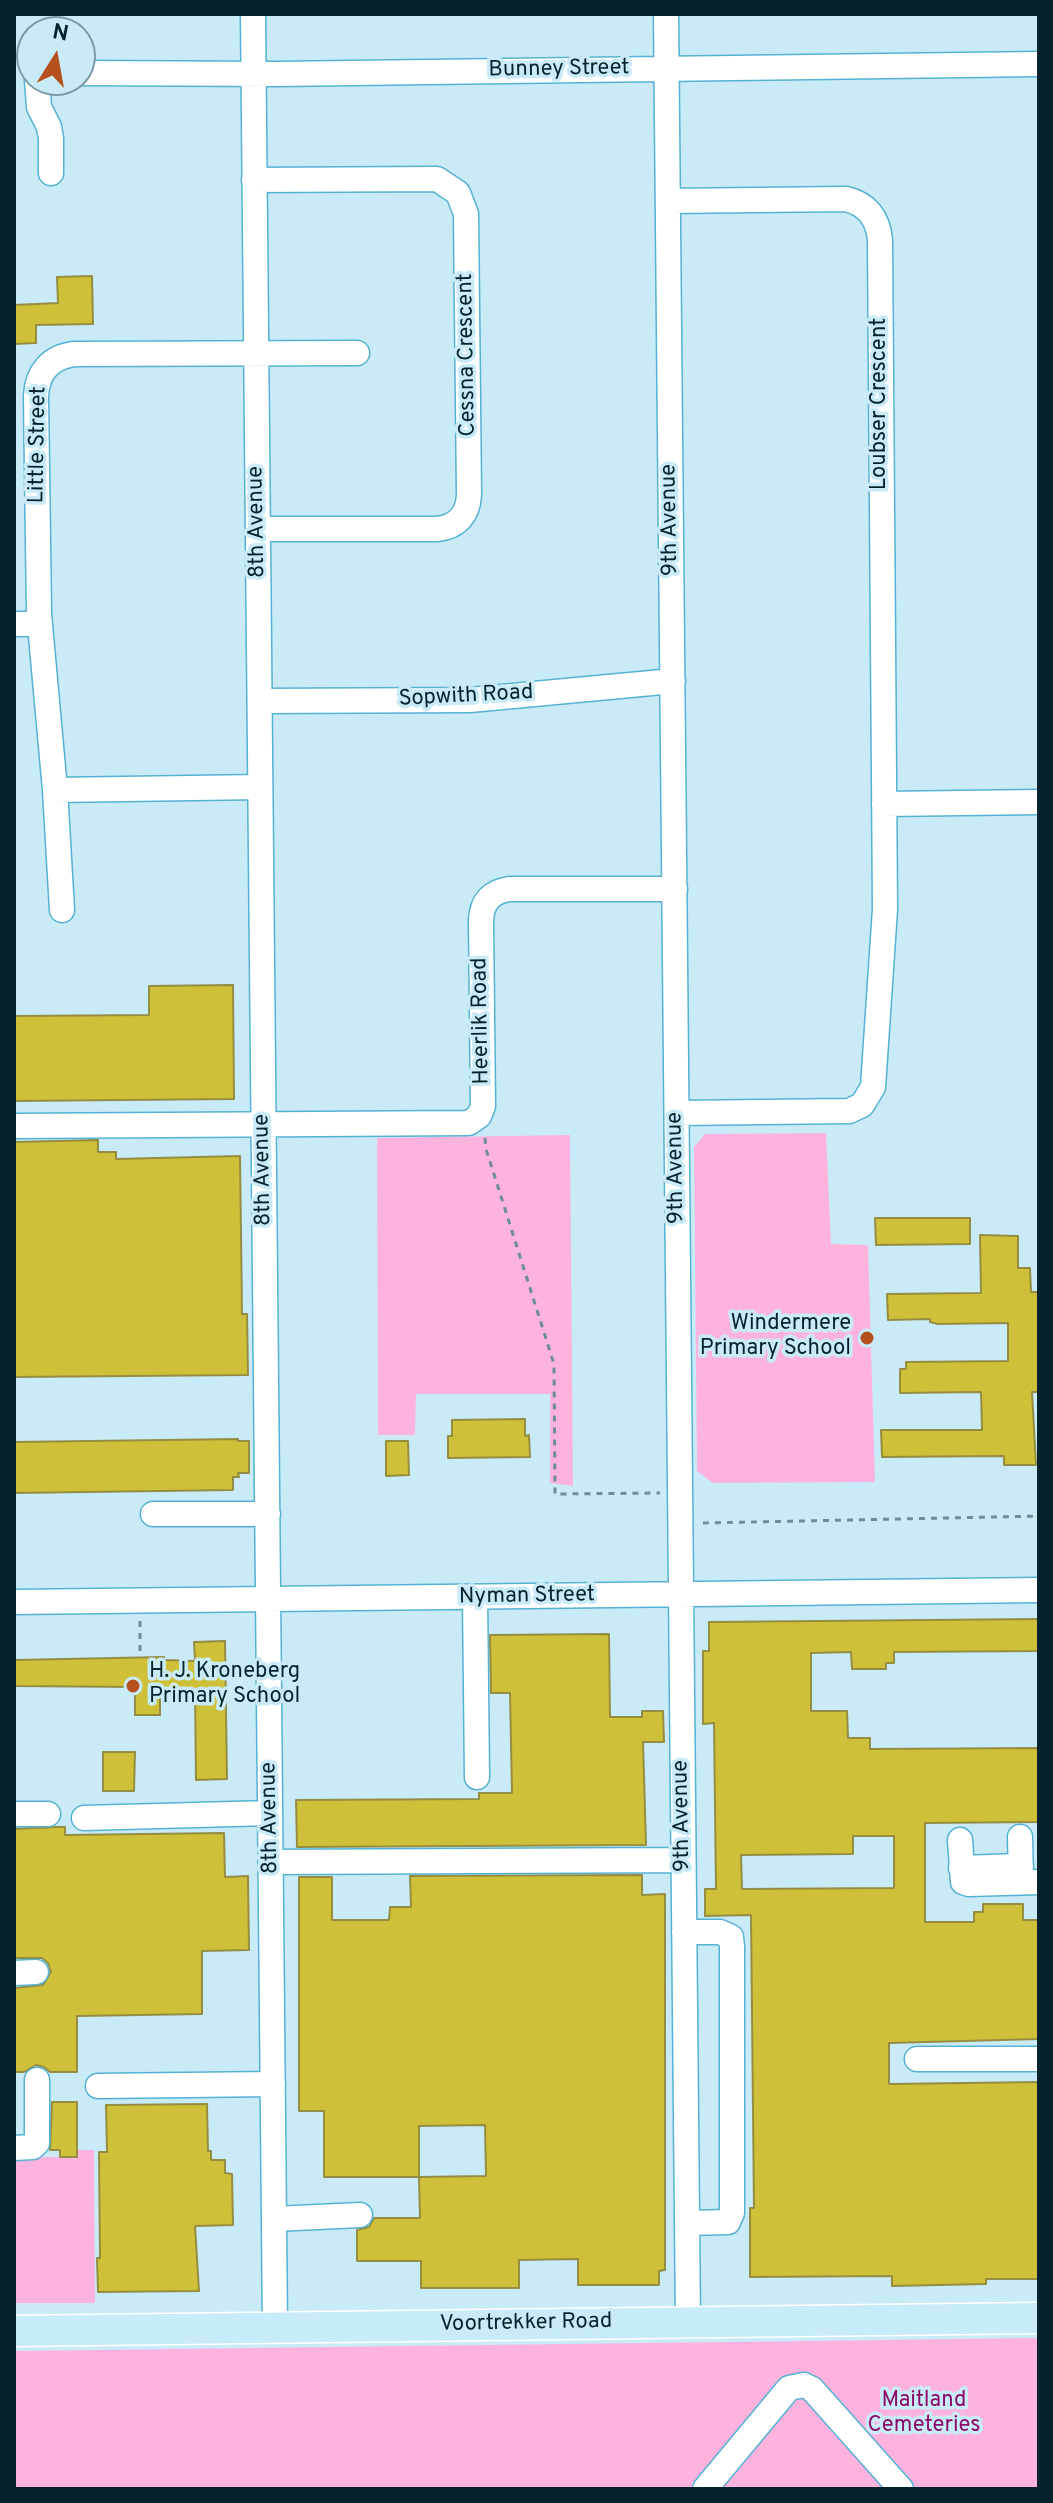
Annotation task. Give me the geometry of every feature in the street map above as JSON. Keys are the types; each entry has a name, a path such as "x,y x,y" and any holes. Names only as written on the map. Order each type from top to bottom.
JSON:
{"main road":[{"name":"Voortrekker Road","path":"14,2331 1039,2318"}],"street":[{"name":"8th Avenue","path":"253,14 275,2327"},
{"name":"9th Avenue","path":"666,14 688,2322"},
{"name":"Bunney Street","path":"96,73 1039,64"},
{"path":"38,96 39,107 51,138 51,173"},
{"name":"Cessna Crescent","path":"254,180 437,179 453,187 462,199 467,230 469,495 465,513 460,520 445,528 258,529"},
{"name":"Loubser Crescent","path":"668,201 846,199 862,205 877,224 880,240 885,909 874,1081 867,1100 856,1108 842,1112 677,1113"},
{"name":"Little Street","path":"62,910 40,624 36,396 39,378 57,358 74,354 357,353"},
{"path":"14,624 40,624"},
{"name":"Sopwith Road","path":"260,701 470,700 673,681"},
{"path":"55,790 260,787"},
{"path":"884,804 1039,802"},
{"name":"Heerlik Road","path":"14,1126 463,1124 475,1120 482,1111 481,912 489,898 509,889 675,889"},
{"path":"153,1514 268,1514"},
{"name":"Nyman Street","path":"14,1602 1039,1590"},
{"path":"475,1597 477,1777"},
{"path":"84,1818 270,1813"},
{"path":"14,1814 48,1814"},
{"path":"960,1840 961,1868 1027,1877 1020,1837"},
{"path":"272,1862 683,1860"},
{"path":"684,1932 720,1932 731,1937 732,1947 732,2213 728,2222 687,2223"},
{"path":"917,2059 1039,2059"},
{"path":"14,2148 33,2147 37,2143 37,2080"},
{"path":"98,2086 273,2084"},
{"path":"274,2219 360,2215"},
{"path":"705,2489 789,2388 797,2385 812,2389 901,2489"}],"path":[{"path":"482,1111 486,1149 554,1364 555,1494 680,1493"},
{"path":"680,1523 1039,1516"},
{"path":"127,1601 127,1610 140,1618 140,1657"}],"green space":[{"path":"826,1133 831,1244 868,1245 875,1482 713,1483 697,1471 694,1147 705,1134"},
{"path":"570,1135 573,1486 550,1483 550,1394 416,1394 415,1435 378,1435 377,1138"},
{"path":"77,2150 94,2150 95,2303 14,2303 14,2157 76,2157"},
{"name":"Maitland Cemeteries","path":"1039,2338 1039,2489 14,2489 14,2351"}],"building":[{"path":"92,276 93,324 36,325 36,343 14,344 14,305 58,303 57,277"},
{"path":"233,985 234,1099 14,1101 14,1016 149,1015 149,986"},
{"path":"98,1140 98,1152 116,1152 116,1159 240,1156 242,1314 247,1314 248,1375 14,1377 14,1142"},
{"path":"875,1218 970,1218 970,1244 876,1245"},
{"path":"980,1235 1018,1236 1018,1268 1030,1268 1031,1292 1038,1292 1039,1392 1032,1392 1036,1465 1004,1465 1004,1456 882,1457 881,1430 982,1430 981,1392 900,1393 900,1369 906,1369 906,1362 1008,1361 1008,1323 938,1324 930,1322 930,1319 888,1320 887,1294 981,1293"},
{"path":"525,1419 530,1457 448,1458 452,1420"},
{"path":"249,1441 249,1473 238,1473 239,1477 233,1477 233,1490 14,1493 14,1442"},
{"path":"386,1441 408,1441 409,1475 386,1476"},
{"path":"1039,1619 1039,1651 894,1652 894,1663 886,1663 886,1669 852,1669 851,1652 811,1653 811,1711 847,1711 848,1738 870,1738 870,1749 1039,1748 1039,1822 925,1823 925,1922 974,1922 974,1912 983,1912 983,1904 1023,1904 1023,1920 1039,1920 1039,2039 889,2043 889,2084 1039,2082 1039,2279 986,2279 986,2284 892,2286 892,2276 750,2277 750,2208 754,2208 751,1915 705,1916 705,1889 716,1889 714,1723 703,1724 703,1651 709,1651 709,1622","holes":["853,1836 894,1836 894,1888 742,1889 741,1855 853,1854"]},
{"path":"609,1634 610,1717 642,1717 642,1711 663,1711 664,1742 643,1742 646,1845 297,1847 296,1800 479,1799 479,1793 512,1793 510,1693 491,1693 490,1635"},
{"path":"225,1641 227,1779 196,1780 195,1690 160,1690 160,1715 135,1715 135,1687 14,1686 14,1660 164,1657 164,1660 195,1661 194,1642"},
{"path":"103,1752 135,1752 134,1791 103,1791"},
{"path":"65,1827 65,1835 224,1833 225,1877 248,1876 249,1950 202,1951 202,2014 77,2016 77,2072 50,2072 36,2065 24,2072 14,2072 14,1988 43,1985 51,1972 42,1958 14,1958 14,1829"},
{"path":"642,1875 642,1895 665,1894 665,2270 659,2271 659,2285 578,2285 578,2259 519,2260 519,2288 421,2288 421,2261 357,2261 357,2230 369,2227 374,2218 420,2218 419,2177 324,2177 324,2111 299,2111 299,1877 332,1877 332,1920 389,1920 390,1907 411,1907 410,1876","holes":["485,2125 486,2176 419,2177 419,2126"]},
{"path":"52,2102 77,2102 77,2157 60,2157 60,2150 50,2150"},
{"path":"207,2104 211,2160 225,2160 225,2173 232,2174 233,2225 195,2226 199,2291 98,2292 99,2152 107,2152 106,2105"}],"place":[{"name":"Windermere Primary School","path":"867,1338"},
{"name":"H. J. Kroneberg Primary School","path":"133,1686"}]}
